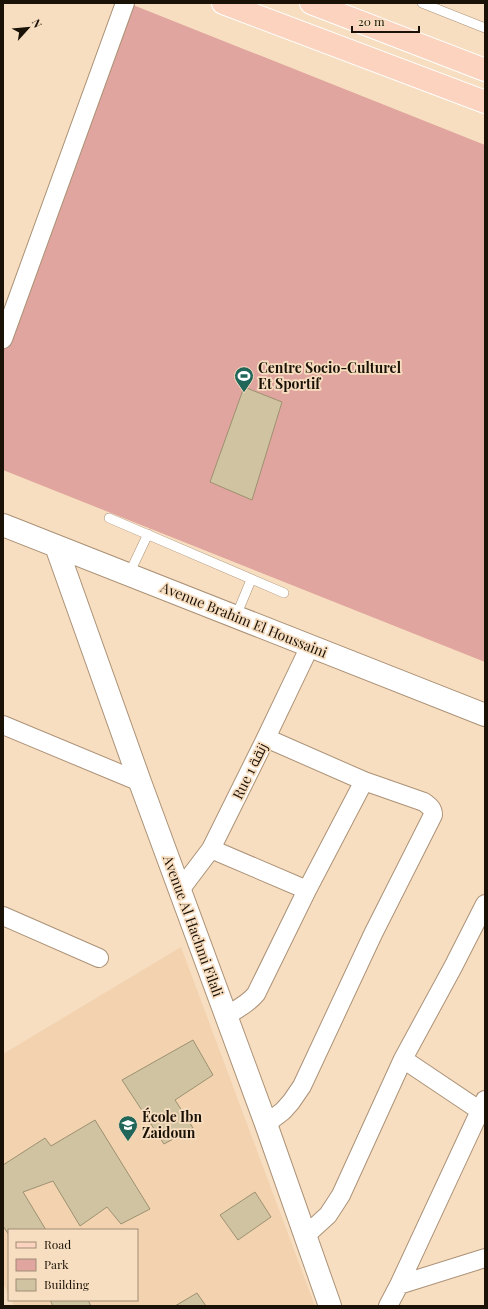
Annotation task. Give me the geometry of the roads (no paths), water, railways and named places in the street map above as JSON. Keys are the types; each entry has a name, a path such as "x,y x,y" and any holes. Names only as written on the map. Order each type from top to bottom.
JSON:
{"main road":[{"path":"223,3 485,102"},
{"path":"311,3 485,70"}],"street":[{"path":"3,339 125,3"},
{"name":"Avenue Brahim El Houssaini","path":"3,524 485,715"},
{"name":"Avenue Al Hachmi Filali","path":"56,546 140,782 266,1124 330,1306"},
{"name":"Rue 1 زنقة","path":"180,890 210,849 310,646"},
{"path":"3,725 140,782"},
{"path":"266,738 364,781 424,802 432,809 433,816 373,934 302,1086 283,1111 266,1124"},
{"path":"226,1016 248,1002 256,994 307,890 364,781"},
{"path":"210,849 307,890"},
{"path":"305,1236 328,1215 341,1195 403,1059 485,904"},
{"path":"3,916 99,958"},
{"path":"388,1306 483,1108 403,1059"},
{"path":"399,1285 485,1258"}],"lane":[{"path":"422,3 485,28"},
{"path":"109,518 284,593"},
{"path":"129,574 148,534"},
{"path":"236,616 251,580"}],"place":[{"name":"Centre Socio-Culturel Et Sportif","path":"244,393"},
{"name":"École Ibn Zaidoun","path":"128,1142"}]}
